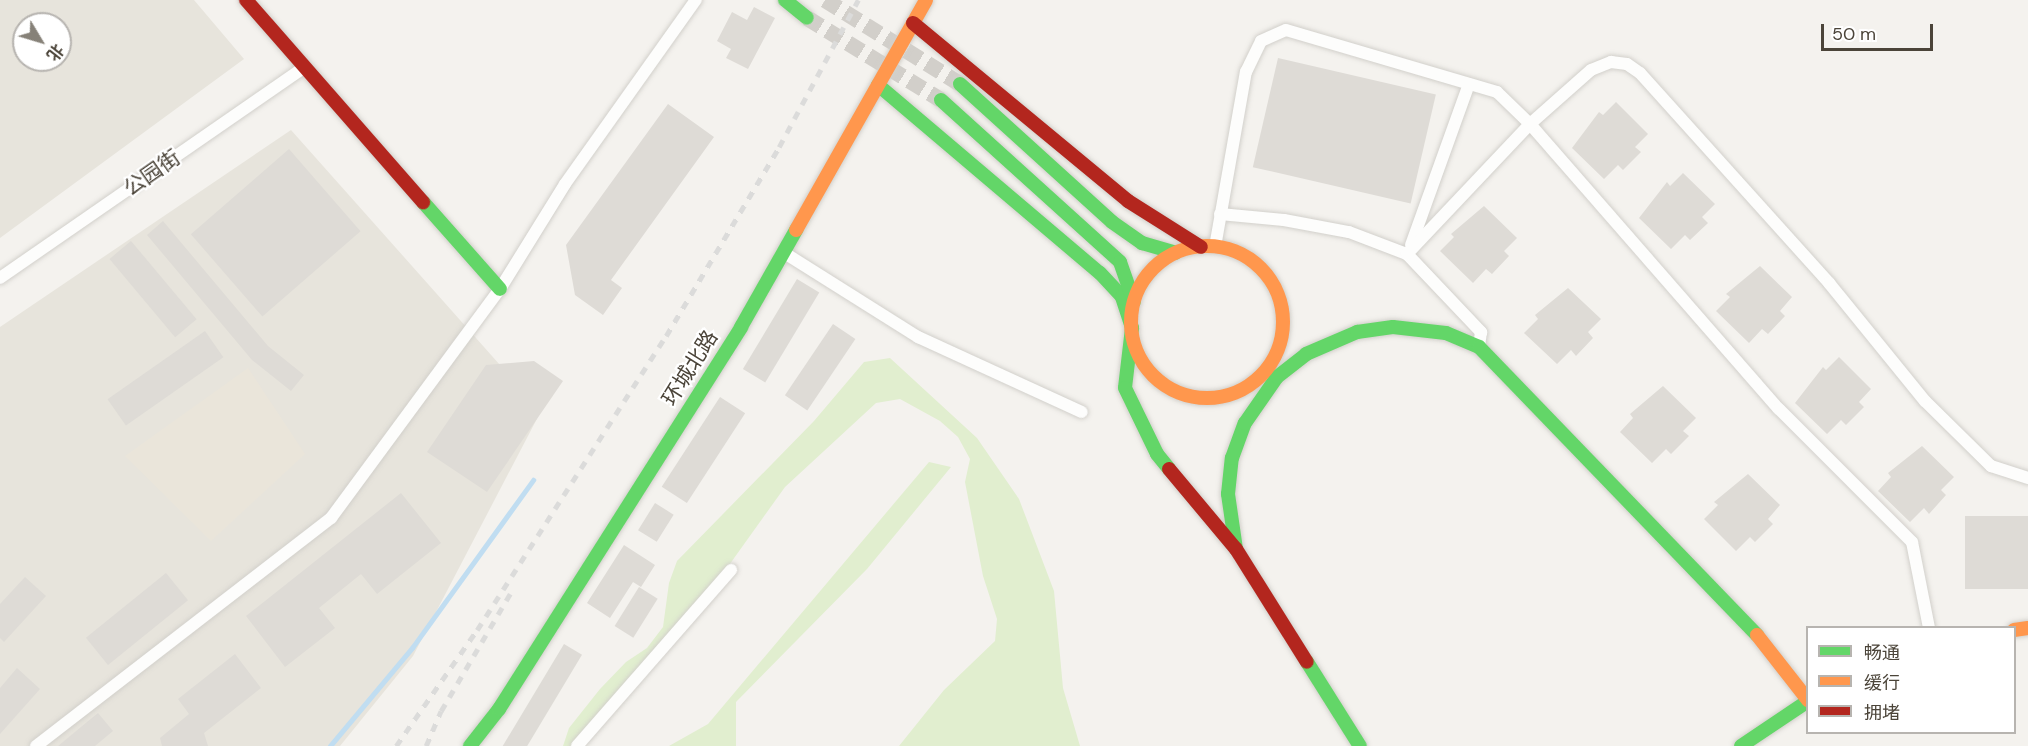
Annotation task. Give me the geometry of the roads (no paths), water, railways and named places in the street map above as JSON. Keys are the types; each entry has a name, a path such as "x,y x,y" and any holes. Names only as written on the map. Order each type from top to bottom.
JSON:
{"street":[{"path":"246,0 303,68 500,288"},
{"path":"36,746 331,518 500,288 565,184 696,0"},
{"path":"785,0 807,18"},
{"name":"环城北路","path":"470,746 524,669 741,327 926,0"},
{"path":"913,23 1128,201 1208,247 1251,260 1270,279 1281,310 1277,377"},
{"path":"1208,247 1220,214 1246,72 1261,41 1286,30 1497,92 1530,124 1779,409 1912,542 1929,626"},
{"path":"1407,254 1530,124 1597,66 1619,62 1634,68 1829,283 1925,401 1991,466 2028,478"},
{"name":"公园街","path":"0,278 303,68"},
{"path":"960,84 1112,222 1142,243 1176,253"},
{"path":"1407,254 1469,84"},
{"path":"878,85 1100,273 1122,297 1144,365 1163,384 1193,396 1226,396 1265,391"},
{"path":"941,100 1120,262 1127,274 1134,302 1125,388 1157,454 1236,549 1360,746"},
{"path":"1220,214 1349,232 1407,254 1481,332 1479,347"},
{"path":"1134,302 1154,268 1176,253 1208,247"},
{"path":"783,252 918,337 1082,412"},
{"path":"1236,549 1228,513 1229,476 1245,423 1265,391 1277,377 1322,345 1375,328 1429,329 1479,347 1770,649 1806,697"},
{"path":"1226,396 1260,376 1280,342"},
{"path":"577,746 731,570"},
{"path":"1741,746 1806,701"}],"waterway":[{"path":"330,746 412,648 533,480"}],"tunnel":[{"path":"825,0 960,84"},
{"path":"807,18 941,100"}],"railway":[{"path":"396,746 477,630 666,336 779,147 858,0"},
{"path":"426,746 441,711 511,592"}]}
